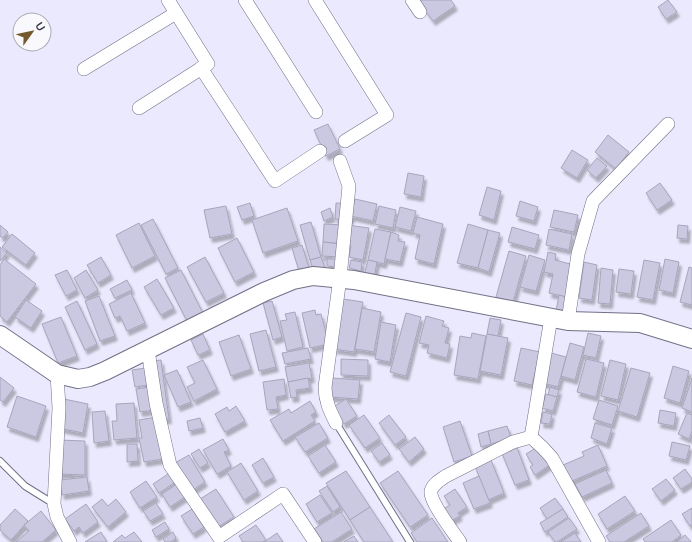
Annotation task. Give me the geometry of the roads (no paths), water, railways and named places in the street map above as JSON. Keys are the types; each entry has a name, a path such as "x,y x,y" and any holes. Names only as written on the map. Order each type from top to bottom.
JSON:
{"main road":[{"path":"0,334 57,374 78,379 90,377 264,292 293,280 313,276 340,278 560,319 640,323 692,339"}],"street":[{"path":"139,108 208,64 168,0"},
{"path":"245,0 316,112"},
{"path":"315,0 387,115 345,141"},
{"path":"412,0 420,12"},
{"path":"84,69 176,13"},
{"path":"201,68 275,181 320,151"},
{"path":"531,437 560,319 593,201 668,124"},
{"path":"336,423 325,398 325,387 340,278 349,186 340,161"},
{"path":"148,350 156,403 170,465 219,537 283,494 314,542"},
{"path":"57,374 59,408 54,504 57,517 70,542"},
{"path":"460,542 432,500 432,490 437,482 513,442 531,437"},
{"path":"531,437 552,458 599,542"}],"lane":[{"path":"336,423 410,542"},
{"path":"0,461 25,486 54,504"}]}
